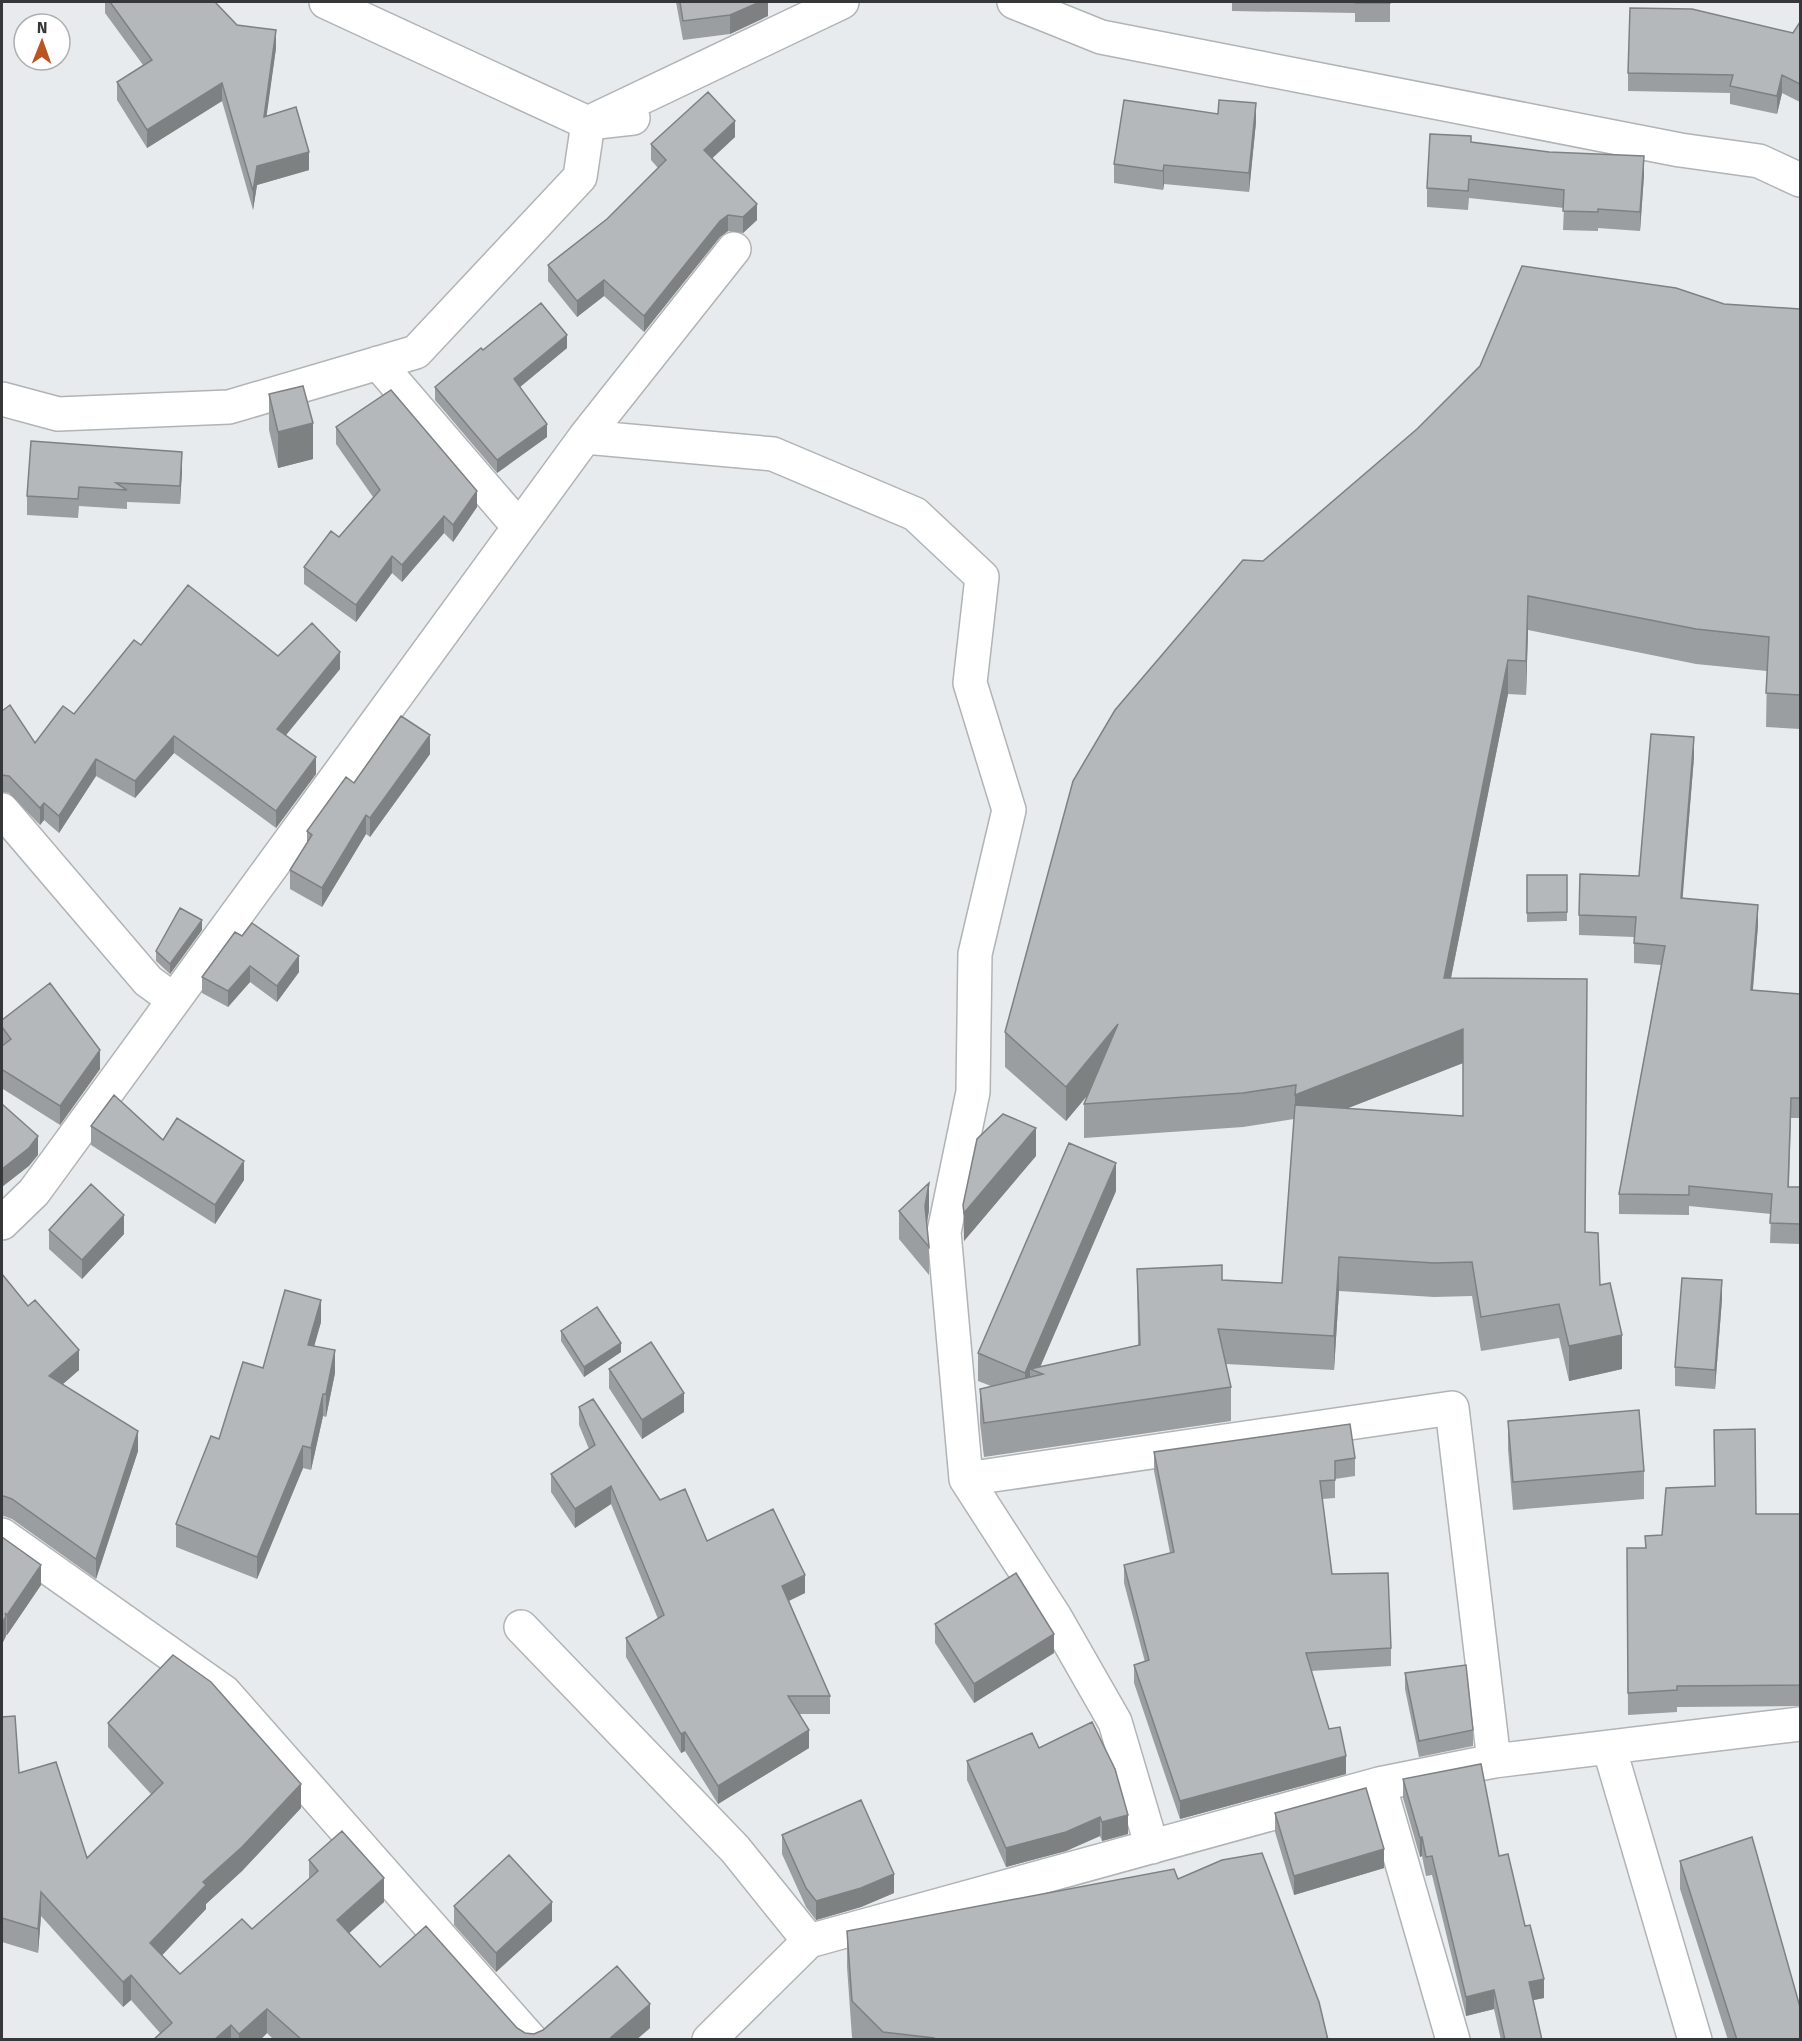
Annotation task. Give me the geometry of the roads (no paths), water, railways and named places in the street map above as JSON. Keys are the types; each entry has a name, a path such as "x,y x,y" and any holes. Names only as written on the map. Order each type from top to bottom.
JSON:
{"street":[{"path":"326,2 588,123 633,118"},
{"path":"588,123 842,2"},
{"path":"1014,2 1101,37 1680,150 1759,161 1800,180"},
{"path":"2,399 58,414 230,407 416,352 580,177 588,123"},
{"path":"2,1223 34,1192 585,437 734,249"},
{"path":"378,363 519,527"},
{"path":"585,437 773,454 915,514 982,577 970,682 1009,810 975,954 973,1092 944,1232 966,1479 1049,1608 1115,1722 1152,1847"},
{"path":"2,810 148,981 174,1000"},
{"path":"966,1479 1452,1408 1494,1761"},
{"path":"2,1535 224,1692 531,2040"},
{"path":"521,1627 727,1841 809,1941"},
{"path":"709,2040 809,1941 1380,1784 1494,1761 1800,1724"},
{"path":"1609,1747 1695,2040"},
{"path":"1380,1784 1453,2040"}]}
